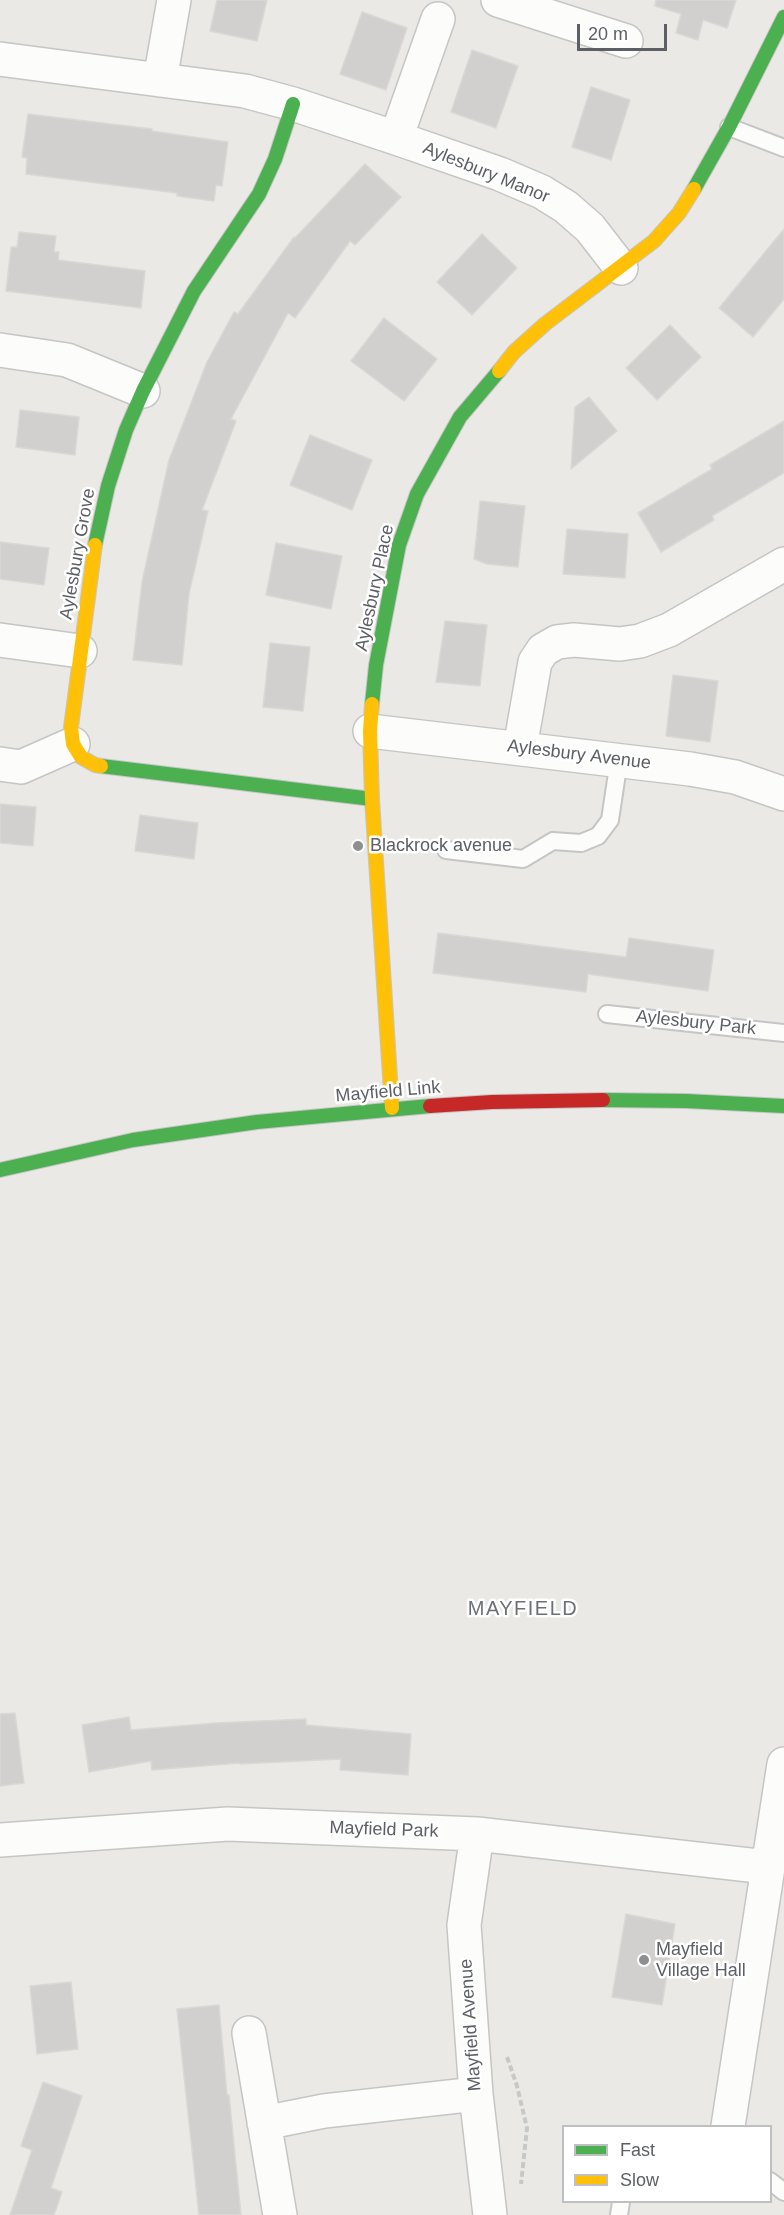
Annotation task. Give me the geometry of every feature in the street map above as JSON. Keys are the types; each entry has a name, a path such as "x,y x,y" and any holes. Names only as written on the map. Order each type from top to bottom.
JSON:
{"street":[{"path":"160,80 174,0"},
{"path":"498,0 626,41"},
{"name":"Aylesbury Place","path":"392,1108 372,799 370,731 376,665 399,545 417,494 460,417 514,352 564,309 654,241 679,213 729,127 784,17"},
{"path":"396,138 438,19"},
{"name":"Aylesbury Manor","path":"0,59 245,91 293,104 396,138 500,174 542,192 566,207 590,228 621,268"},
{"name":"Aylesbury Grove","path":"73,744 71,727 96,538 108,486 126,430 143,391 194,291 259,194 275,159 293,104"},
{"path":"0,350 67,360 143,391"},
{"path":"520,748 536,662 543,650 557,642 573,640 620,644 669,630 784,564"},
{"path":"0,640 80,651"},
{"name":"Aylesbury Avenue","path":"370,731 619,760 735,777 784,794"},
{"path":"0,764 21,766 73,744 81,758 95,765 372,799"},
{"name":"Mayfield Link","path":"0,1170 134,1140 257,1122 392,1108 492,1102 588,1100 686,1101 784,1106"},
{"path":"728,2125 776,1868 784,1764"},
{"name":"Mayfield Park","path":"0,1840 228,1824 477,1834 776,1868"},
{"name":"Mayfield Avenue","path":"477,1834 464,1925 476,2094 490,2215"},
{"path":"249,2033 280,2215"},
{"path":"264,2123 324,2111 476,2094"}],"lane":[{"path":"729,127 784,148"},
{"path":"446,850 523,859 553,841 581,843 598,836 610,820 619,760"},
{"name":"Aylesbury Park","path":"607,1014 784,1033"},
{"path":"772,2182 784,2192"}],"path":[{"path":"504,2047 517,2086 526,2128 520,2181 521,2193"}],"building":[{"path":"217,0 267,0 257,41 210,31"},
{"path":"656,0 736,0 727,28 703,20 698,40 676,33 681,14 655,6"},
{"path":"362,12 407,28 386,90 340,74"},
{"path":"472,50 518,66 496,128 451,112"},
{"path":"591,87 630,100 611,160 572,147"},
{"path":"28,114 152,129 152,131 228,142 222,186 216,185 214,201 177,196 177,193 26,174 27,158 22,157"},
{"path":"365,164 401,197 355,245 350,241 295,318 288,313 231,419 236,421 202,510 208,511 189,594 182,665 133,660 142,582 169,460 207,362 234,312 238,314 294,237"},
{"path":"784,229 784,299 753,337 719,308"},
{"path":"19,232 56,236 54,252 59,252 58,260 145,271 141,308 6,291 11,247 17,247"},
{"path":"482,234 517,268 472,315 437,282"},
{"path":"384,318 437,359 404,401 351,361"},
{"path":"670,325 701,357 657,400 626,368"},
{"path":"589,397 617,431 571,469 575,407"},
{"path":"20,410 79,417 75,455 16,447"},
{"path":"784,421 784,473 712,516 714,520 661,552 638,513 712,469 710,465"},
{"path":"310,435 372,460 352,510 290,485"},
{"path":"480,501 525,506 518,567 487,564 474,559"},
{"path":"567,529 628,534 625,578 563,574"},
{"path":"0,542 49,548 44,585 0,579"},
{"path":"276,543 342,556 331,609 266,595"},
{"path":"445,621 487,625 480,686 436,682"},
{"path":"270,643 310,647 303,711 263,707"},
{"path":"673,675 718,681 710,742 666,736"},
{"path":"0,804 36,807 33,846 0,843"},
{"path":"140,815 198,823 194,859 135,851"},
{"path":"438,933 626,957 629,938 714,950 708,991 588,974 586,992 433,973"},
{"path":"15,1713 24,1783 0,1786 0,1714"},
{"path":"129,1717 131,1730 306,1719 306,1725 411,1734 408,1775 340,1770 341,1759 240,1763 152,1770 151,1761 89,1772 82,1725"},
{"name":"Mayfield Village Hall","path":"626,1914 675,1924 662,2005 612,1997"},
{"path":"71,1982 78,2049 37,2054 30,1986"},
{"path":"219,2005 241,2215 199,2215 184,2076 177,2009"},
{"path":"43,2082 82,2096 51,2188 62,2192 54,2215 10,2215 32,2150 21,2146"}],"traffic: fast":[{"path":"694,189 729,127 784,17"},
{"path":"95,545 108,486 126,430 143,391 194,291 259,194 275,159 293,104"},
{"path":"372,704 376,665 399,545 417,494 460,417 499,371"},
{"path":"101,766 372,799"},
{"path":"603,1100 784,1106"},
{"path":"0,1170 133,1140 257,1122 430,1106"}],"traffic: slow":[{"path":"499,371 514,352 545,324 654,241 679,213 694,189"},
{"path":"95,545 71,727 73,744 81,757 101,766"},
{"path":"372,704 370,731 372,799 392,1108"}],"traffic: jam":[{"path":"430,1106 492,1102 603,1100"}],"place":[{"name":"Blackrock avenue","path":"358,846"},
{"name":"Mayfield Village Hall","path":"644,1960"}],"district":[{"name":"MAYFIELD","path":"523,1609"}]}
